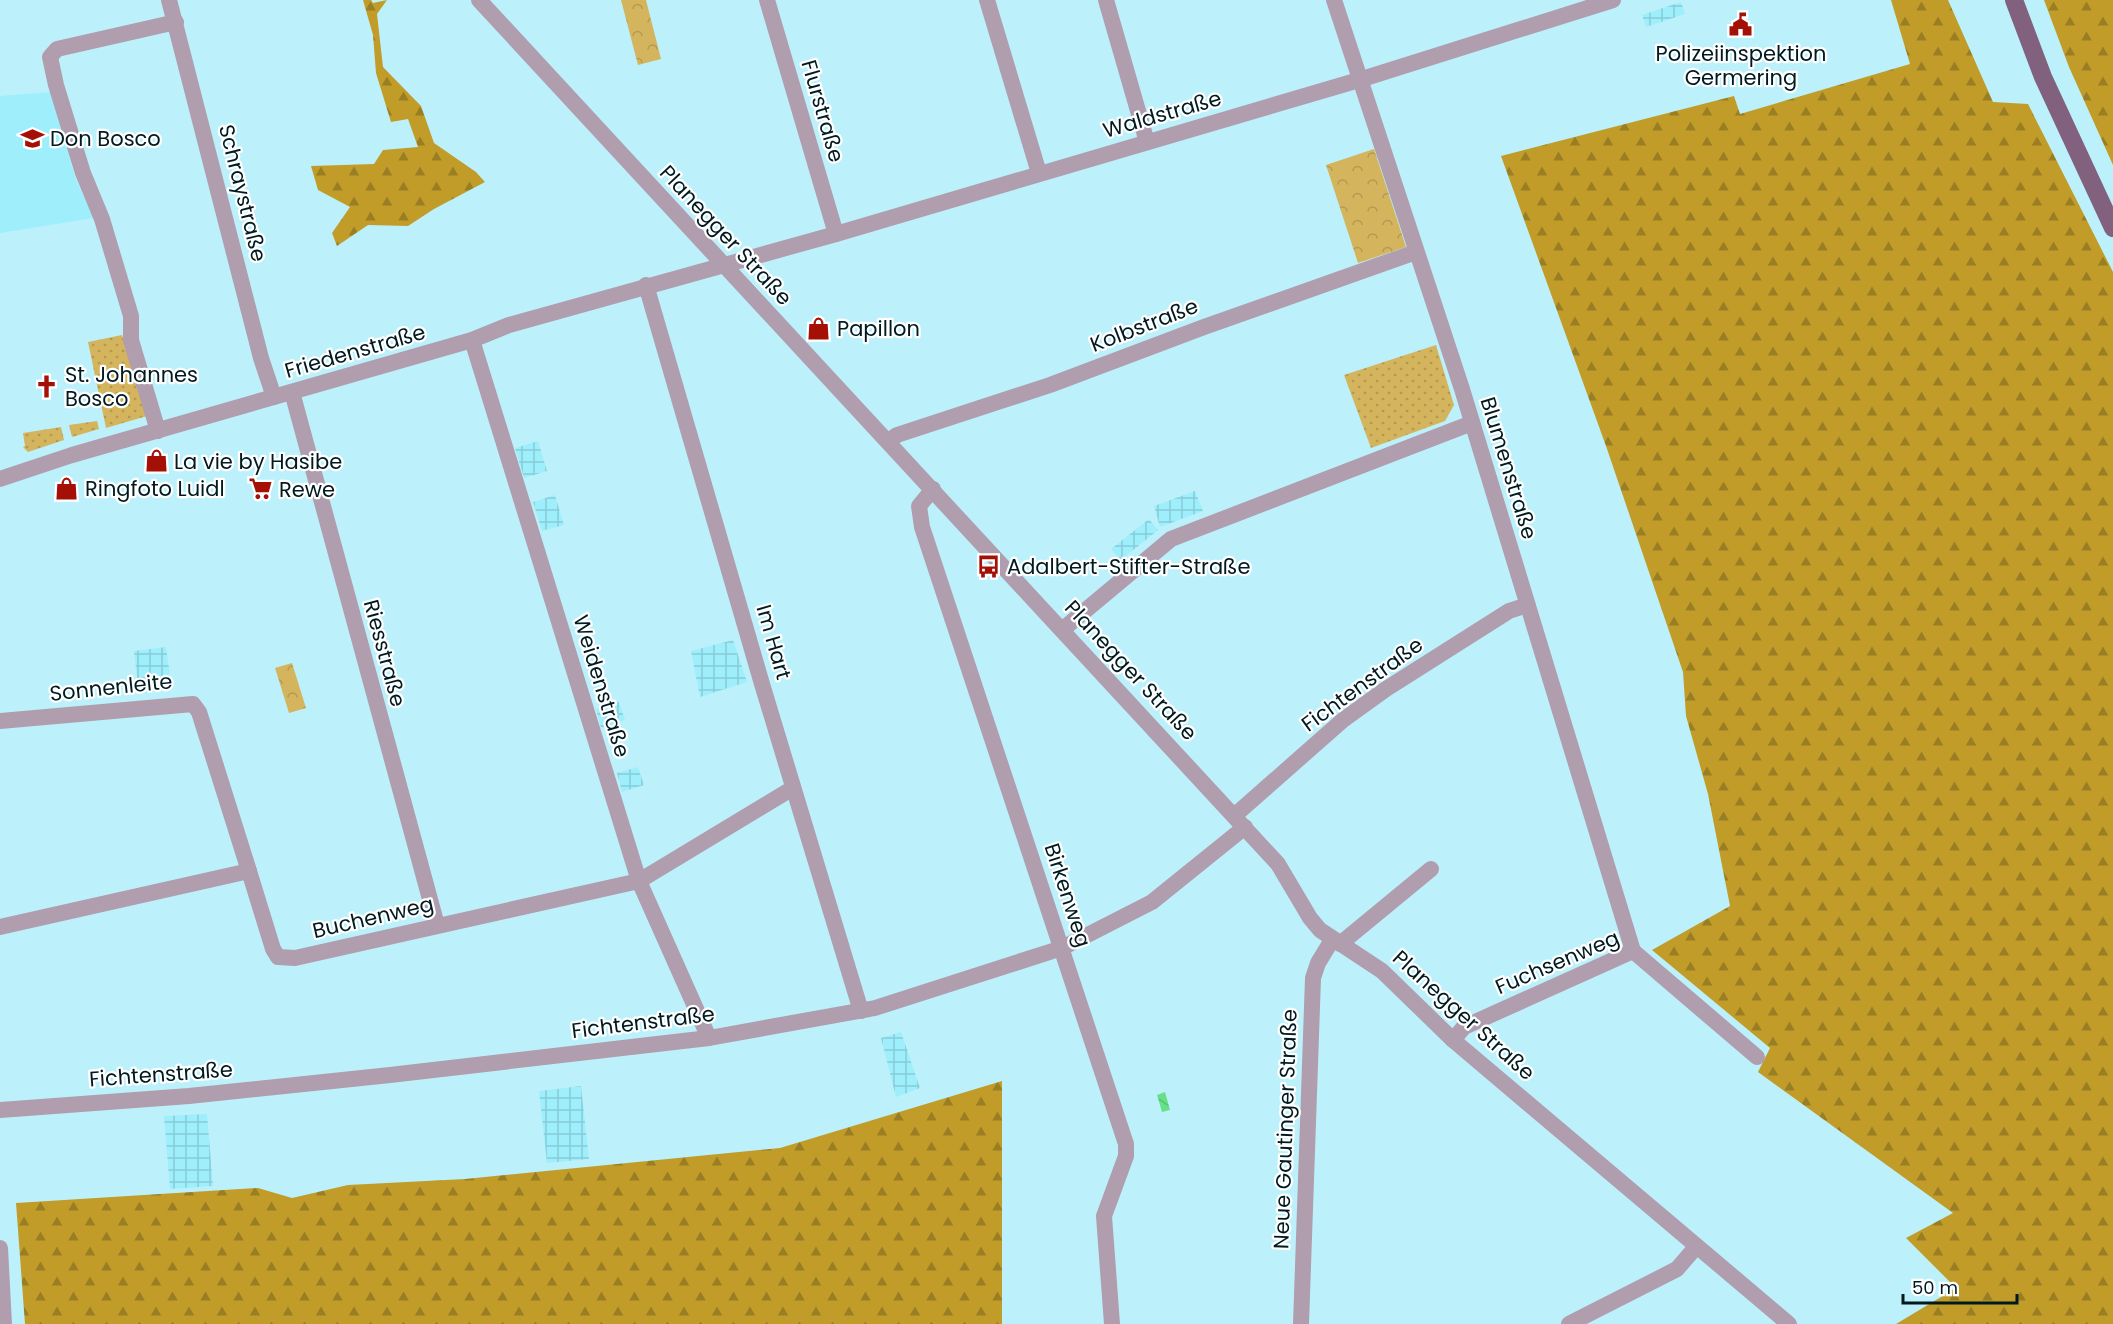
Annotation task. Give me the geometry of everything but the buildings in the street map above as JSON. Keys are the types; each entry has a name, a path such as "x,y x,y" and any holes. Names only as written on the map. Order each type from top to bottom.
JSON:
{"main road":[{"path":"2014,0 2043,77 2113,228"}],"street":[{"name":"Schraystraße","path":"170,0 261,358 274,397"},
{"name":"Planegger Straße","path":"479,0 1240,822 1278,864 1310,918 1336,942 1365,957 1382,971 1453,1040 1789,1324"},
{"name":"Flurstraße","path":"767,0 836,234"},
{"path":"987,0 1039,173"},
{"path":"1106,0 1147,142"},
{"name":"Blumenstraße","path":"1334,0 1472,423 1633,951"},
{"name":"Waldstraße","path":"722,265 836,234 1359,80 1578,5 1613,0"},
{"path":"158,430 131,340 131,316 102,219 77,154 50,57 57,49 176,22"},
{"name":"Kolbstraße","path":"889,441 897,435 1050,385 1204,327 1416,252"},
{"name":"Friedenstraße","path":"0,479 72,455 472,340 509,325 722,265"},
{"name":"Im Hart","path":"646,285 861,1011"},
{"name":"Weidenstraße","path":"472,340 639,881 710,1038"},
{"name":"Riesstraße","path":"292,392 437,925"},
{"path":"1062,630 1171,539 1472,423"},
{"name":"Birkenweg","path":"933,489 919,506 922,527 1127,1150 1104,1216 1112,1324"},
{"name":"Fichtenstraße","path":"0,1110 252,1090 710,1038 861,1011 1007,968 1062,948 1152,902 1240,822 1337,725 1368,702 1509,611 1527,605"},
{"name":"Sonnenleite","path":"0,721 193,704 199,712 249,872"},
{"name":"Buchenweg","path":"249,872 273,950 278,957 295,958 639,881 794,788"},
{"path":"1336,942 1431,869"},
{"path":"0,927 249,872"},
{"name":"Neue Gautinger Straße","path":"1301,1324 1313,978 1318,963 1336,942"},
{"name":"Fuchsenweg","path":"1453,1040 1464,1027 1633,951 1757,1057"},
{"path":"1569,1324 1677,1269 1696,1247"},
{"path":"0,1248 4,1324"}],"shaded area":[{"path":"1681,2 1685,14 1646,27 1642,15"},
{"name":"Don Bosco","path":"51,92 76,180 94,218 0,233 0,96"},
{"path":"538,441 547,471 524,478 515,448"},
{"path":"1195,491 1203,511 1160,527 1154,506"},
{"path":"555,495 564,525 542,531 533,502"},
{"path":"1149,519 1158,530 1121,560 1111,549"},
{"path":"733,640 747,682 700,697 691,651"},
{"path":"166,647 172,689 139,694 134,651"},
{"path":"619,702 625,720 601,728 596,709"},
{"path":"638,767 644,785 622,792 617,773"},
{"path":"901,1032 920,1088 896,1097 881,1038"},
{"path":"581,1086 589,1159 547,1163 539,1091"},
{"path":"207,1114 213,1186 170,1189 164,1116"}],"green space":[{"path":"363,0 371,0 373,3 387,0 377,14 383,67 421,106 434,143 476,172 485,182 434,209 408,226 368,225 337,246 332,233 350,207 318,190 311,166 374,164 383,150 418,147 408,119 391,122 376,73 373,35"},
{"path":"621,0 646,0 661,59 638,65"},
{"path":"1891,0 1948,0 1993,102 2028,104 2113,272 2113,1324 1896,1324 1956,1288 1906,1238 1953,1213 1758,1072 1770,1048 1652,950 1730,906 1708,794 1686,716 1683,672 1606,446 1501,156 1734,96 1740,114 1910,64"},
{"path":"2044,0 2113,0 2113,165 2069,67"},
{"path":"1374,149 1406,247 1358,263 1326,165"},
{"path":"122,335 147,416 106,428 88,342"},
{"path":"1436,345 1454,405 1445,421 1371,448 1344,375"},
{"path":"97,421 99,429 72,437 69,425"},
{"path":"61,427 64,440 28,452 23,447 25,446 23,433"},
{"path":"292,663 306,708 289,713 275,668"},
{"path":"1002,1081 1002,1324 25,1324 16,1203 258,1188 292,1198 348,1185 465,1179 780,1148"}],"water":[{"path":"1165,1092 1170,1110 1162,1112 1157,1095"}],"place":[{"name":"Polizeiinspektion Germering","path":"1741,25"},
{"name":"Don Bosco","path":"32,138"},
{"name":"Papillon","path":"819,328"},
{"name":"St. Johannes Bosco","path":"47,386"},
{"name":"La vie by Hasibe","path":"156,461"},
{"name":"Ringfoto Luidl","path":"67,488"},
{"name":"Rewe","path":"261,489"},
{"name":"Adalbert-Stifter-Straße","path":"989,566"}]}
